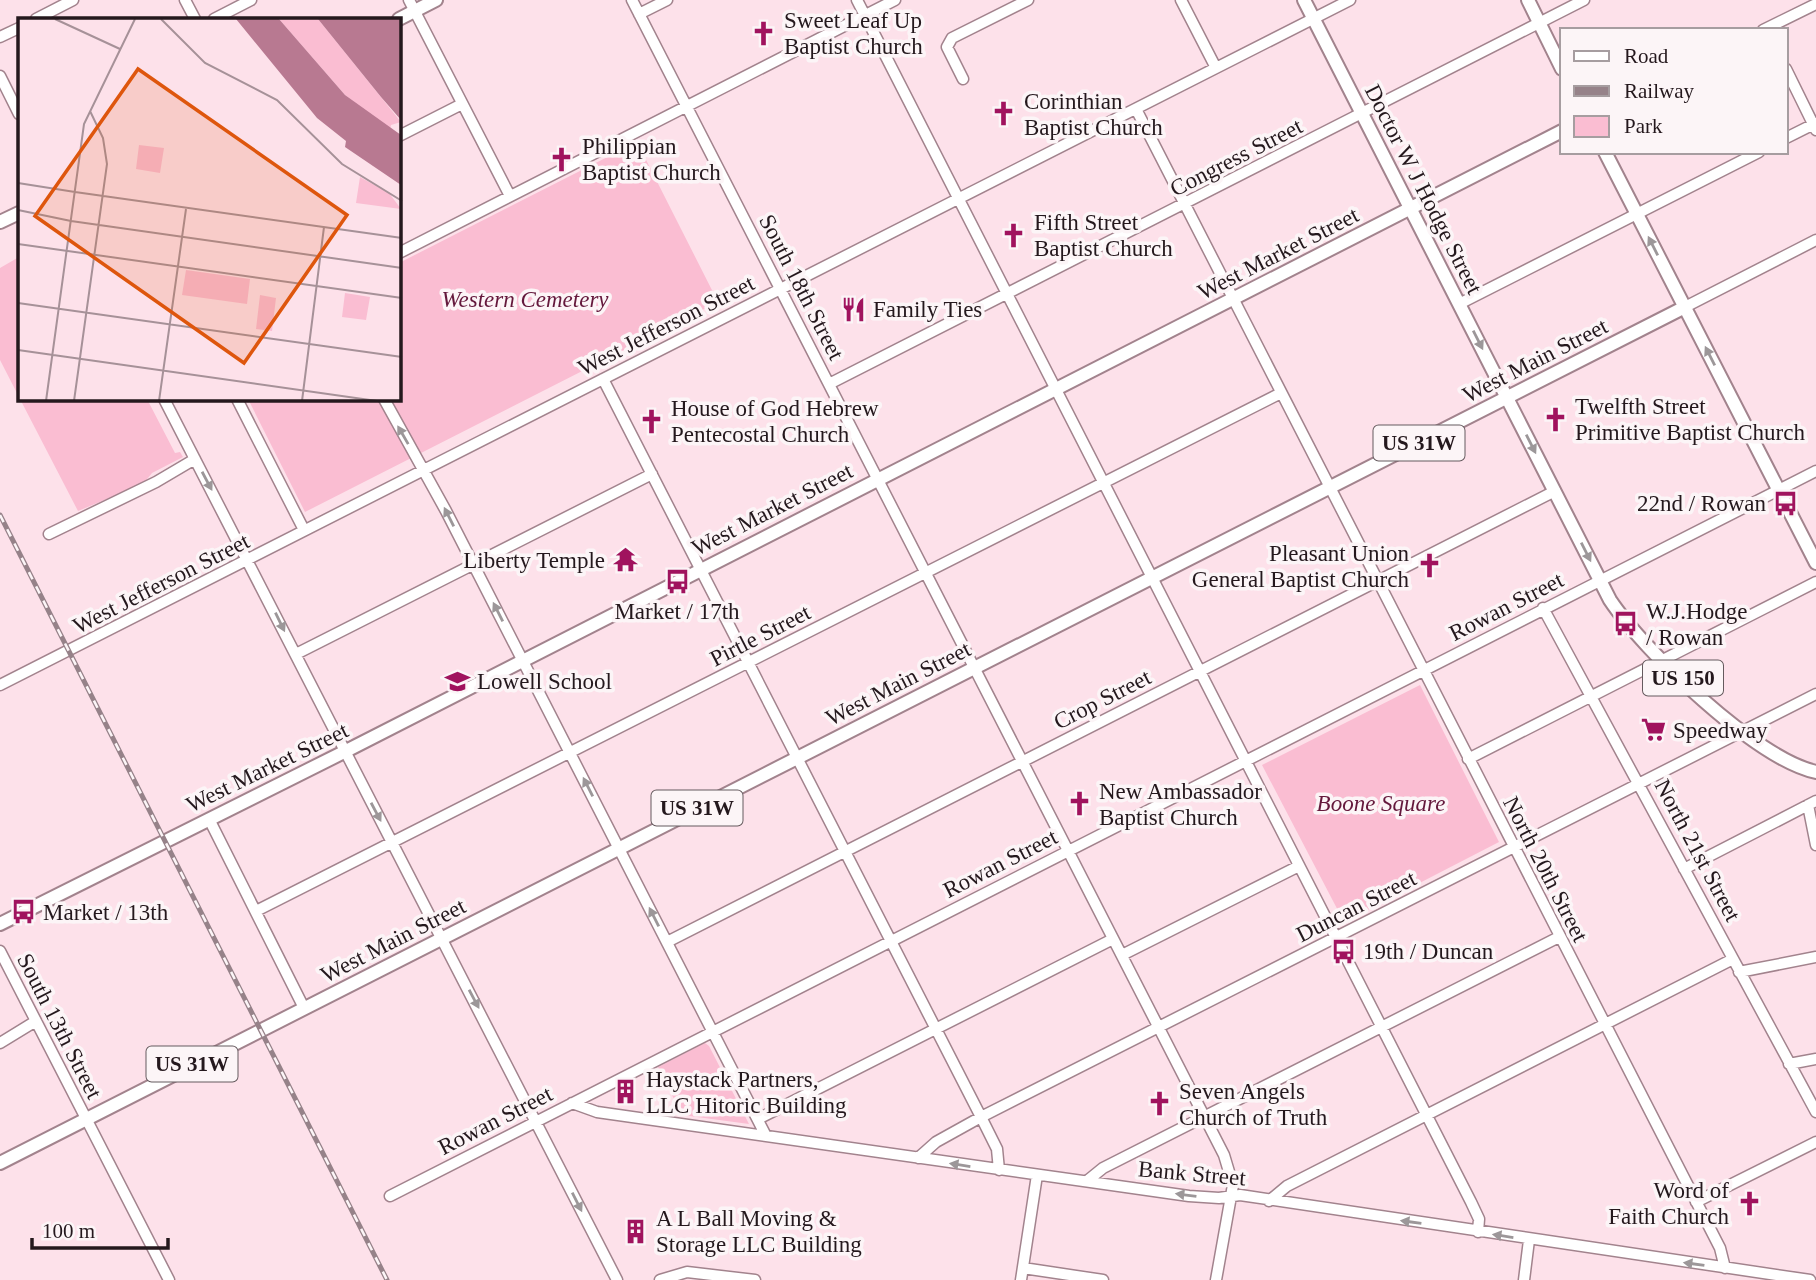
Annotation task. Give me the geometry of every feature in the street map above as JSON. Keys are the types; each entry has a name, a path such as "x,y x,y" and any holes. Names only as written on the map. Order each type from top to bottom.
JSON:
{"main road":[{"path":"412,6 436,0"},
{"name":"Doctor W J Hodge Street","path":"1304,0 1508,398"},
{"path":"1528,0 1560,65"},
{"name":"West Market Street","path":"0,924 344,752 1560,132"},
{"path":"1606,154 1816,563"},
{"path":"0,222 18,213"},
{"name":"West Main Street","path":"0,1163 1685,307"},
{"name":"US 150","path":"1508,398 1600,580 1626,624 1741,732 1778,758 1816,772"}],"street":[{"path":"38,18 74,0"},
{"path":"185,0 194,18"},
{"path":"216,18 251,0"},
{"name":"South 18th Street","path":"632,0 1227,1163 1233,1185 1216,1280"},
{"path":"639,14 667,0"},
{"path":"857,0 1479,1219 1478,1232"},
{"path":"401,252 895,0"},
{"path":"963,79 947,47 952,38 1028,0"},
{"path":"1181,0 1216,68"},
{"name":"West Jefferson Street","path":"0,685 250,561 304,530 1350,0"},
{"name":"Congress Street","path":"829,384 1584,0"},
{"path":"1767,28 1816,4"},
{"path":"412,6 510,196"},
{"path":"0,37 18,28"},
{"path":"1788,73 1815,126 1788,137"},
{"path":"0,76 18,112"},
{"path":"401,135 462,104"},
{"name":"North 20th Street","path":"1136,109 1720,1248 1726,1268"},
{"path":"1459,304 1755,154"},
{"name":"West Main Street","path":"1685,307 1816,240"},
{"path":"603,379 997,1149 999,1170"},
{"name":"Pirtle Street","path":"256,911 1281,393"},
{"path":"165,401 250,561 344,752 617,1280"},
{"path":"238,401 304,530"},
{"path":"385,401 474,564 765,1134"},
{"path":"49,534 146,487 195,459"},
{"name":"Rowan Street","path":"390,1196 1816,471"},
{"path":"296,654 652,474"},
{"name":"Crop Street","path":"667,942 1555,491"},
{"path":"1468,759 1816,582"},
{"name":"North 21st Street","path":"1543,608 1816,1112"},
{"name":"Duncan Street","path":"918,1158 936,1142 981,1118 1816,694"},
{"path":"1684,869 1812,803 1816,845"},
{"path":"209,819 304,1008"},
{"path":"1122,955 1299,866"},
{"path":"1087,1181 1103,1168 1559,937"},
{"path":"758,1119 1113,939"},
{"name":"South 13th Street","path":"0,950 169,1280"},
{"path":"1739,972 1816,957"},
{"path":"1269,1201 1287,1186 1733,959"},
{"path":"0,1043 36,1021"},
{"path":"1789,1064 1816,1059"},
{"name":"Bank Street","path":"572,1103 597,1112 765,1134 999,1170 1189,1196 1269,1201 1726,1268 1743,1276 1810,1280"},
{"path":"1696,1202 1816,1142"},
{"path":"1021,1280 1037,1175"},
{"path":"1524,1280 1529,1240"},
{"path":"1023,1268 1103,1280"},
{"path":"660,1280 687,1272 755,1280"}],"green space":[{"name":"Western Cemetery","path":"637,142 718,302 305,512 249,401 401,401 401,262"},
{"path":"18,258 18,395 0,360 0,268"},
{"path":"21,401 148,401 175,453 180,452 183,457 152,473 143,484 78,511"},
{"name":"Boone Square","path":"1420,685 1499,842 1344,922 1262,765"},
{"path":"705,1043 749,1124 682,1115 658,1067"}],"railway":[{"path":"0,515 387,1280"}],"place":[{"name":"Sweet Leaf Up Baptist Church","path":"764,33"},
{"name":"Corinthian Baptist Church","path":"1004,114"},
{"name":"Philippian Baptist Church","path":"562,159"},
{"name":"Fifth Street Baptist Church","path":"1014,235"},
{"name":"Family Ties","path":"853,309"},
{"name":"Twelfth Street Primitive Baptist Church","path":"1555,419"},
{"name":"House of God Hebrew Pentecostal Church","path":"651,421"},
{"name":"22nd / Rowan","path":"1786,503"},
{"name":"Liberty Temple","path":"625,560"},
{"name":"Pleasant Union General Baptist Church","path":"1429,566"},
{"name":"Market / 17th","path":"677,581"},
{"name":"W.J.Hodge / Rowan","path":"1626,624"},
{"name":"Lowell School","path":"457,681"},
{"name":"Speedway","path":"1653,730"},
{"name":"New Ambassador Baptist Church","path":"1079,804"},
{"name":"Market / 13th","path":"23,912"},
{"name":"19th / Duncan","path":"1343,951"},
{"name":"Haystack Partners, LLC Hitoric Building","path":"626,1092"},
{"name":"Seven Angels Church of Truth","path":"1159,1104"},
{"name":"Word of Faith Church","path":"1749,1203"},
{"name":"A L Ball Moving & Storage LLC Building","path":"636,1231"}]}
